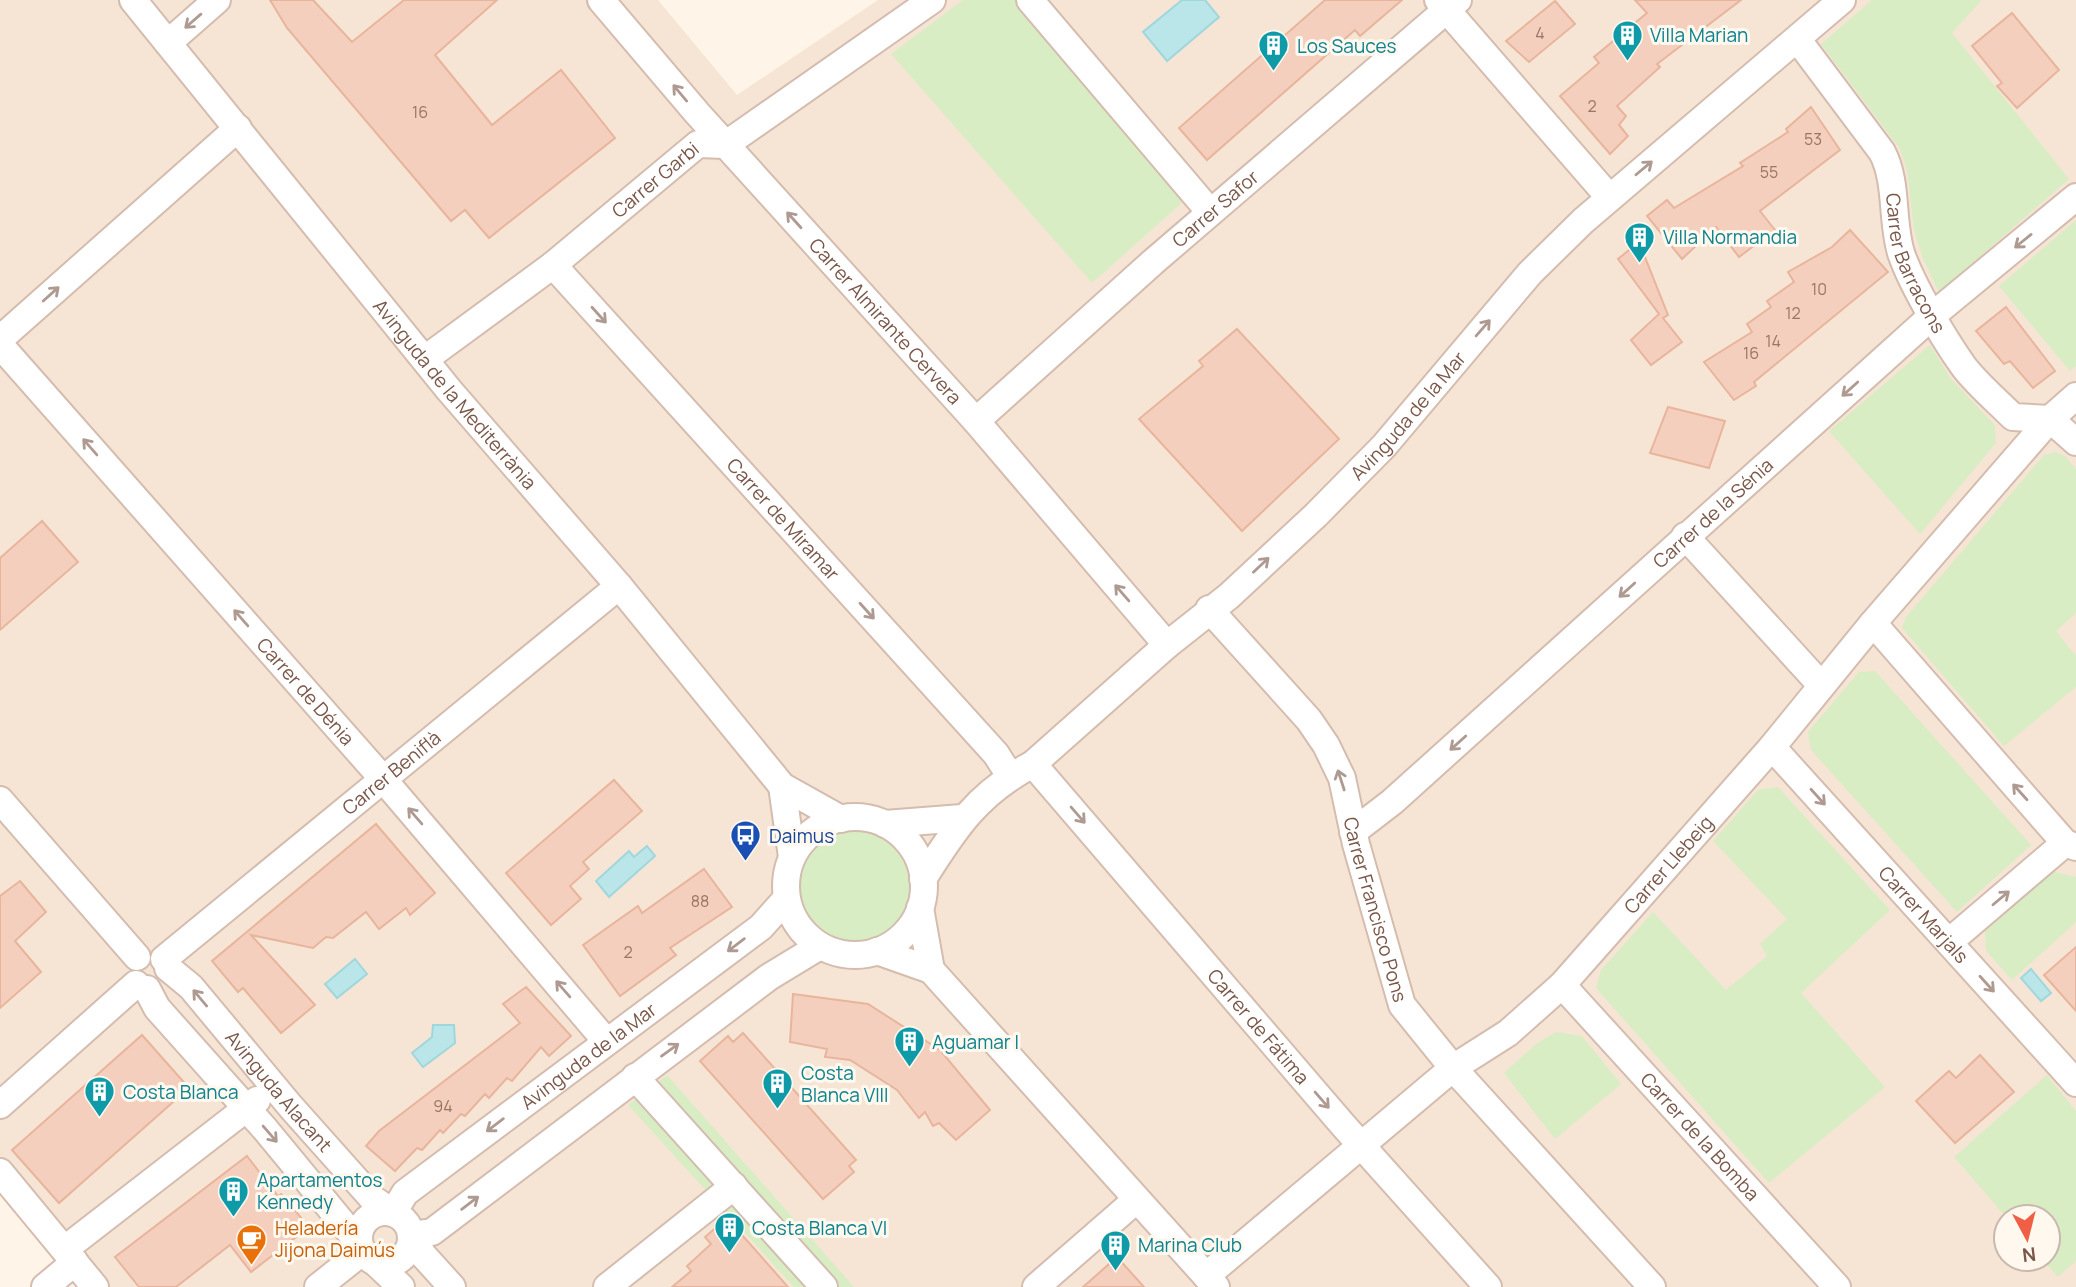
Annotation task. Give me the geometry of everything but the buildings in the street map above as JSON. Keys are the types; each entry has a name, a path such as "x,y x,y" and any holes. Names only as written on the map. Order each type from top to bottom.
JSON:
{"street":[{"name":"Avinguda de la Mediterrània","path":"133,0 425,359 619,586 782,786"},
{"path":"168,43 217,0"},
{"name":"Carrer Almirante Cervera","path":"601,0 725,145 976,421 1167,645"},
{"name":"Carrer Garbi","path":"425,359 554,265 698,144 725,145 932,0"},
{"path":"1030,0 1210,212"},
{"name":"Avinguda de la Mar","path":"923,879 962,818 1209,609 1229,596 1316,515 1384,446 1530,273 1609,197 1798,40 1842,0"},
{"path":"1447,3 1609,197"},
{"name":"Carrer Safor","path":"976,421 1447,3"},
{"name":"Carrer Barracons","path":"1798,40 1889,165 1894,221 1902,255 1933,315 1965,368 2014,417 2050,419"},
{"path":"0,339 239,128"},
{"name":"Carrer de la Sénia","path":"1353,832 1392,802 1933,315 2076,197"},
{"name":"Carrer de Miramar","path":"554,265 996,754 1021,770"},
{"name":"Carrer de Dénia","path":"0,345 383,779 606,1041"},
{"name":"Carrer Llebeig","path":"1211,1282 1453,1068 1508,1033 1562,985 1772,747 1873,622 2050,419 2076,396"},
{"path":"2050,419 2076,442"},
{"path":"1685,537 1821,685"},
{"name":"Carrer Beniflà","path":"166,964 383,779 619,586"},
{"name":"Carrer Francisco Pons","path":"1209,609 1309,720 1326,745 1342,778 1353,832 1402,1005 1453,1068 1652,1287"},
{"path":"1873,622 2071,845 1948,942"},
{"name":"Carrer Marjals","path":"1772,747 2076,1083"},
{"name":"Carrer de Fátima","path":"1021,770 1488,1287"},
{"path":"782,786 841,819"},
{"path":"782,786 792,857"},
{"path":"0,800 137,957"},
{"path":"920,908 903,934 877,951 858,955 838,953 820,946 804,934 786,899 786,879 792,857 804,839 821,826 841,819 863,818 885,824 962,818"},
{"path":"885,824 904,838 917,856 923,879 920,908 931,970"},
{"name":"Avinguda de la Mar","path":"393,1213 405,1193 761,927 786,899"},
{"path":"411,1235 432,1231 769,977 820,946"},
{"path":"877,951 931,970 1211,1282"},
{"path":"0,1105 141,987 163,984 166,964 154,953 137,957 130,970 141,987"},
{"name":"Avinguda Alacant","path":"166,964 191,987 373,1199 393,1213"},
{"name":"Carrer de la Bomba","path":"1562,985 1837,1287"},
{"name":"Avinguda Alacant","path":"141,987 366,1252 401,1287"},
{"path":"635,1077 824,1287"},
{"path":"45,1287 70,1256 274,1086"},
{"path":"0,1172 95,1287"},
{"path":"607,1287 734,1186"},
{"path":"1036,1287 1136,1200"},
{"path":"411,1235 407,1252 401,1259 385,1264 366,1252 362,1225 375,1213 393,1213 405,1221 424,1255 452,1287"},
{"path":"318,1287 366,1252"}],"shaded area":[{"path":"0,0 658,0 737,95 878,0 2076,0 2076,1287 96,1287 0,1172"}],"green space":[{"path":"963,0 1015,0 1186,199 1092,283 891,54"},
{"path":"1872,0 1982,0 1952,33 2069,179 1939,292 1923,259 1914,230 1907,170 1900,149 1821,44"},
{"path":"2076,220 2076,366 2070,371 1999,286"},
{"path":"1930,345 1951,379 1995,425 1996,443 1920,534 1829,431"},
{"path":"2056,452 2065,456 2076,469 2076,613 2056,631 2076,656 2076,687 2004,746 1902,628 1906,617 2044,455"},
{"path":"1875,671 2031,845 1957,912 1811,750 1808,732 1859,672"},
{"path":"1778,787 1890,910 1801,993 1885,1087 1769,1183 1596,988 1601,970 1653,912 1726,990 1767,956 1760,944 1787,919 1713,841 1758,790"},
{"path":"854,818 880,823 902,838 917,860 922,886 917,912 902,934 880,949 854,954 828,949 806,934 791,912 786,886 791,860 806,838 828,823"},
{"path":"2051,871 2076,877 2076,922 2012,980 1986,951 1985,929"},
{"path":"1556,1032 1582,1036 1621,1084 1555,1139 1504,1073 1536,1044"},
{"path":"667,1075 854,1287 794,1287 628,1105"},
{"path":"2047,1075 2076,1111 2076,1261 2058,1277 2054,1273 2062,1273 2062,1203 1994,1203 1954,1157"}],"water":[{"path":"1182,0 1205,0 1219,17 1167,61 1143,32"},
{"path":"647,846 655,856 609,897 596,881 629,851 634,857"},
{"path":"355,959 367,974 337,998 325,984"},
{"path":"2031,969 2051,993 2041,1001 2021,978"},
{"path":"433,1025 454,1025 455,1043 423,1067 412,1053 432,1037"}],"place":[{"name":"Villa Marian","path":"1627,62"},
{"name":"Los Sauces","path":"1274,73"},
{"name":"Villa Normandia","path":"1640,264"},
{"name":"Daimus","path":"746,863"},
{"name":"Aguamar I","path":"909,1069"},
{"name":"Costa Blanca VIII","path":"778,1111"},
{"name":"Costa Blanca","path":"100,1119"},
{"name":"Apartamentos Kennedy","path":"234,1218"},
{"name":"Costa Blanca VI","path":"729,1255"},
{"name":"Heladería Jijona Daimús","path":"252,1266"},
{"name":"Marina Club","path":"1115,1272"}]}
